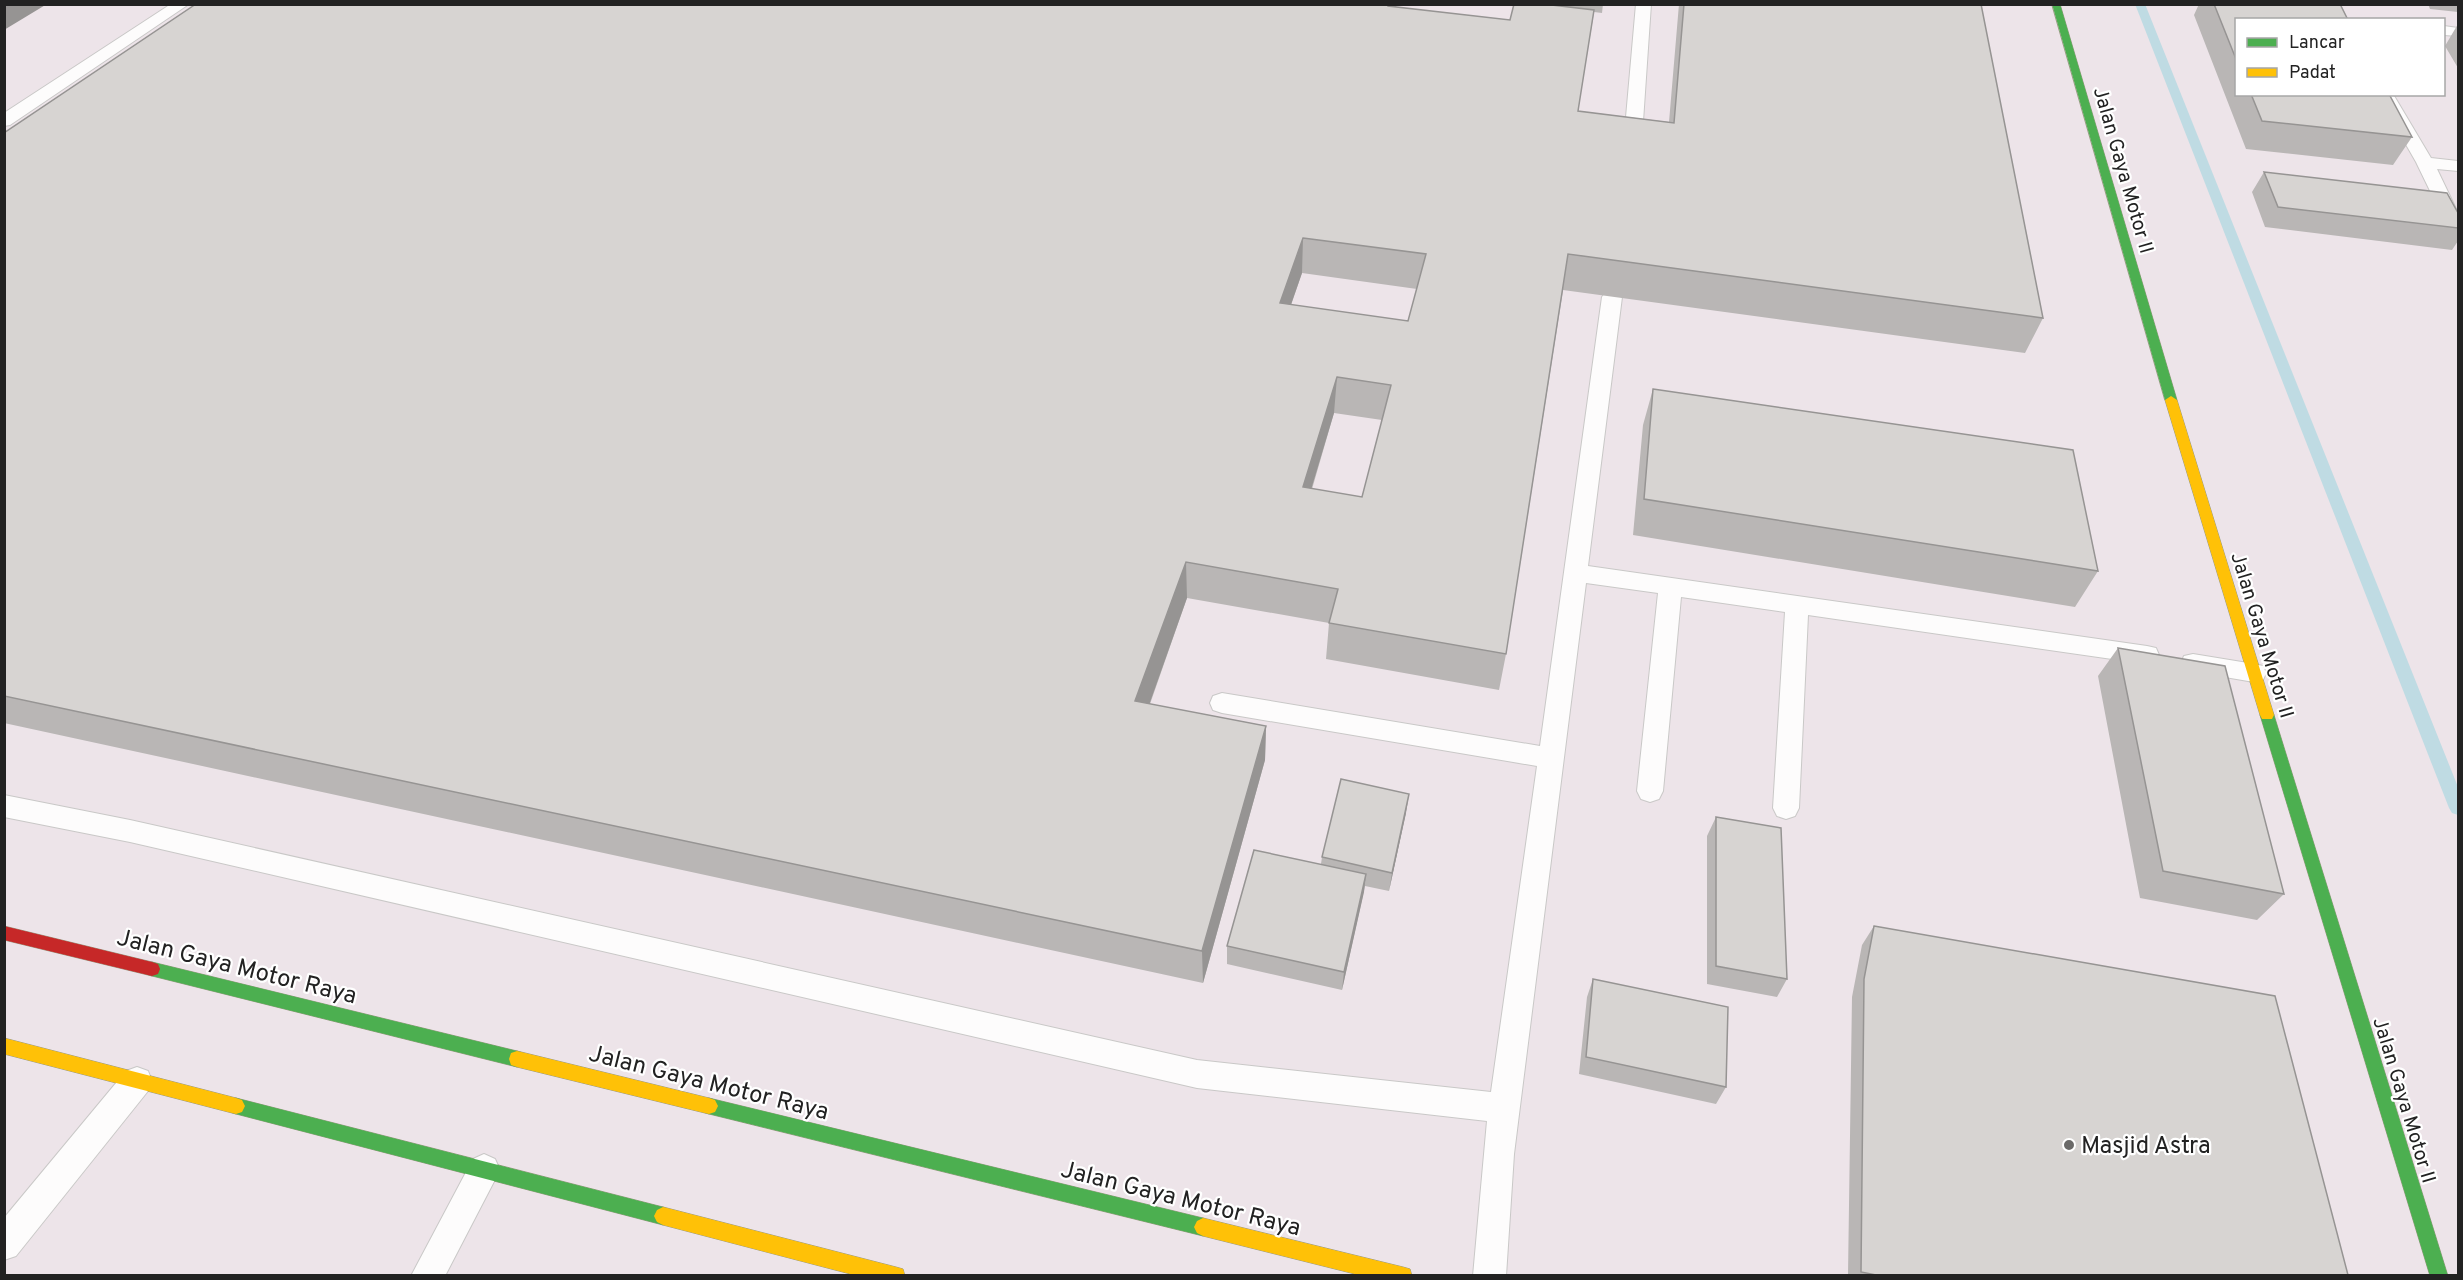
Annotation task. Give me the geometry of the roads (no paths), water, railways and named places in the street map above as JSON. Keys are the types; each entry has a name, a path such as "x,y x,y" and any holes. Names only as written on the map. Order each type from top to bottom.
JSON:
{"street":[{"name":"Jalan Gaya Motor II","path":"2056,4 2188,457 2439,1275"},
{"name":"Jalan Gaya Motor Raya","path":"4,933 1403,1275"},
{"path":"4,1046 896,1275"}],"lane":[{"path":"4,120 182,4"},
{"path":"1632,153 1644,4"},
{"path":"2386,96 2425,162 2458,230"},
{"path":"2425,162 2458,166"},
{"path":"1489,1275 1498,1154 1612,297"},
{"path":"1576,573 2121,650 2254,673"},
{"path":"1650,791 1670,587"},
{"path":"1786,808 1797,605"},
{"path":"1222,704 1551,758"},
{"path":"4,806 141,833 1197,1074 1505,1108"},
{"path":"4,1244 137,1081"},
{"path":"427,1275 484,1170"}],"waterway":[{"path":"2140,4 2458,808"}],"place":[{"name":"Masjid Astra","path":"2069,1145"}]}
